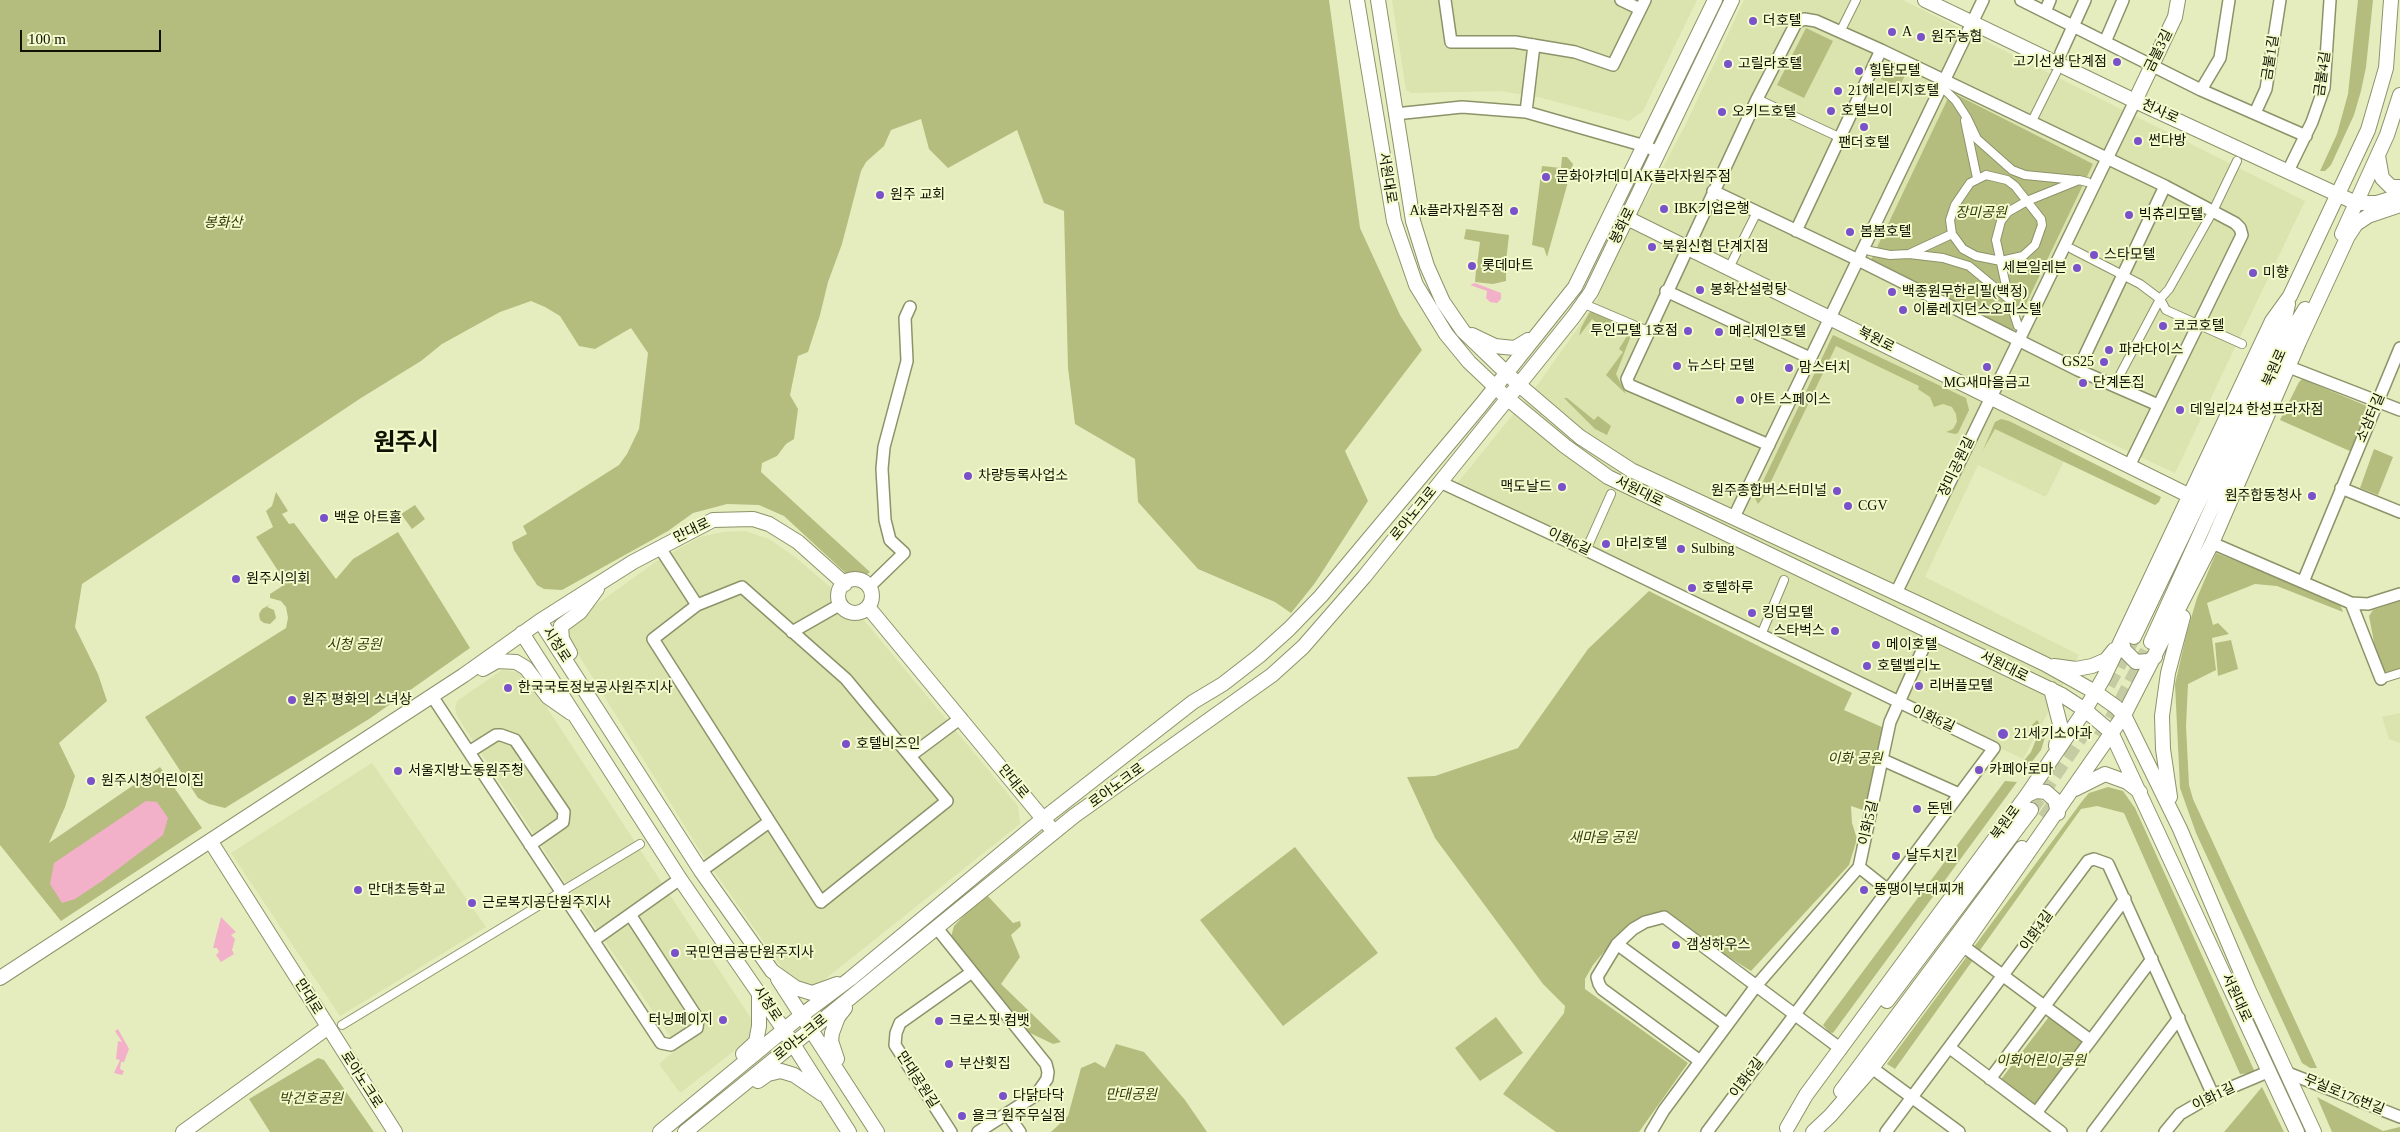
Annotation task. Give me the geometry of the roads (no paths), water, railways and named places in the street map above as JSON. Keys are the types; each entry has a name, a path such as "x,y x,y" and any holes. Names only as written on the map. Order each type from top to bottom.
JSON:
{"street":[{"name":"서원대로","path":"1357,0 1394,221 1416,285 1446,334 1494,387 1565,446 1608,477 2051,689 2085,710 2111,732 2141,792 2298,1132"},
{"name":"서원대로","path":"1378,0 1413,221 1427,266 1443,302 1463,331 1518,384 1605,454 1652,480 2045,664 2095,692 2124,715 2180,829 2248,989 2314,1132"},
{"path":"1445,0 1451,42 1515,42 1575,52 1612,65 1642,4 1620,0"},
{"name":"봉화로","path":"1506,373 1575,287 1715,0"},
{"name":"봉화로","path":"1507,398 1574,316 1591,292 1732,0"},
{"path":"1840,32 1856,0"},
{"name":"천사로","path":"1925,0 2135,101 2356,203 2378,203 2400,196"},
{"path":"1734,517 1982,0"},
{"path":"2021,0 2201,90 2306,136"},
{"path":"2045,12 2050,0"},
{"path":"2061,53 2085,0"},
{"path":"2105,42 2123,0"},
{"name":"금불3길","path":"2135,101 2175,17 2178,0"},
{"path":"2201,90 2220,58 2230,0"},
{"name":"금불1길","path":"2254,113 2266,88 2280,0"},
{"name":"금불4길","path":"2288,171 2306,136 2324,88 2330,0"},
{"name":"북원로","path":"2128,640 2190,496 2272,321 2290,296 2368,130 2386,68 2391,0"},
{"path":"1769,445 1629,385 1629,372 1756,99 1796,23 1804,19 1816,22 1881,50 2165,186 2235,222 2242,235 2129,466"},
{"path":"1526,112 1534,45"},
{"path":"1796,231 1881,50"},
{"path":"2031,123 2056,73"},
{"path":"1947,92 1962,110 1977,139 2012,170 2024,175 2083,181 2028,201 2008,212 2001,221 1996,240 2018,326"},
{"name":"북원로","path":"2151,642 2293,329 2300,320 2378,155 2400,95"},
{"path":"1756,99 1841,138"},
{"name":"장미공원길","path":"1896,593 2135,101"},
{"path":"1395,114 1462,107 1526,112 1645,146 1658,152"},
{"path":"1962,110 1977,178"},
{"path":"2378,155 2382,178 2391,187 2400,187"},
{"path":"2114,386 2160,299 2170,289 2213,211 2237,161"},
{"path":"1986,175 2007,180 2028,201 2042,225 2035,245 2023,256 2001,261 1976,256 1963,249 1952,234 1950,220 1955,205 1970,183 1977,178 1986,175"},
{"path":"2078,370 2165,186"},
{"path":"1713,191 2078,370 2158,405"},
{"name":"북원로","path":"1812,1132 1830,1116 1872,1068 1964,946 2058,813 2124,715 2212,543 2299,342 2348,236 2356,224 2368,216 2400,206"},
{"path":"1732,262 1757,212"},
{"path":"1627,218 1830,317"},
{"path":"1909,254 1952,234"},
{"path":"2072,249 2122,274 2160,299 2166,310 2242,344"},
{"path":"1870,251 1890,255 1909,254 1943,258 1969,266 2010,300"},
{"path":"1666,291 1810,358"},
{"name":"북원로","path":"1786,1130 1806,1095 2027,794 2085,710 2128,640 2283,327 2290,296"},
{"path":"1589,306 1648,331"},
{"path":"869,587 904,553 890,540 885,520 882,469 884,447 908,361 906,318 910,307"},
{"name":"북원로","path":"1830,317 2190,496"},
{"path":"2299,342 2300,320"},
{"path":"1463,331 1495,346 1515,348 1525,344 1543,326"},
{"name":"소삼터길","path":"2303,582 2400,348"},
{"path":"2289,367 2400,410"},
{"name":"로아노크로","path":"660,1132 802,1015 850,979 1043,819 1193,702 1223,684 1289,629 1348,566 1506,373"},
{"name":"로아노크로","path":"685,1132 1054,833 1272,675 1303,647 1364,577 1507,398"},
{"name":"이화6길","path":"1440,482 1586,550 1994,748 1707,1132"},
{"path":"2341,488 2400,512"},
{"path":"1586,550 1611,494"},
{"name":"만대로","path":"522,633 601,582 713,520 753,519 769,524 798,542 845,584"},
{"path":"2212,543 2351,603 2368,604 2400,594"},
{"path":"660,548 697,605"},
{"path":"1348,566 1364,577"},
{"path":"858,580 869,587 872,600 862,612 851,612 841,604 838,596 845,584 858,580"},
{"path":"1761,635 1784,580"},
{"path":"2180,829 2167,789 2162,716 2174,649 2193,580"},
{"path":"591,700 576,663 565,646 560,632 565,622 580,612 601,582"},
{"path":"742,587 792,632 846,679 947,801 821,902 653,638 697,605 742,587"},
{"path":"1888,610 1896,593"},
{"path":"2351,603 2381,679 2400,673"},
{"path":"792,632 841,604"},
{"name":"만대로","path":"868,607 1054,833"},
{"name":"시청로","path":"540,621 701,871 772,970 842,1074 877,1132"},
{"name":"이화5길","path":"1651,1132 1726,1024 1756,986 1859,867 1890,722 1897,702 1931,631"},
{"path":"0,978 464,675 522,633"},
{"name":"시청로","path":"522,633 680,879 784,1030 849,1132"},
{"path":"2128,640 2124,650 2136,662 2148,661 2155,657"},
{"path":"2045,664 2076,669 2092,666 2106,660 2128,640"},
{"path":"464,675 484,669 498,661 516,662 526,668 548,698 576,716"},
{"path":"2048,762 2060,736 2060,724 2051,689"},
{"path":"432,696 661,1042 671,1045 697,1028 698,1019 631,916"},
{"path":"910,756 961,718"},
{"path":"469,752 496,735 515,740 564,812 563,822 530,844"},
{"path":"1883,760 1959,794"},
{"path":"2072,790 2105,774 2127,782 2141,792"},
{"path":"2027,794 2036,791 2046,792 2055,800 2058,813"},
{"name":"북원로","path":"1786,1130 1812,1102 2031,810"},
{"name":"북원로","path":"1812,1132 2044,818"},
{"path":"701,871 769,822"},
{"name":"만대로","path":"183,1132 327,1028 211,842"},
{"path":"342,1025 640,844"},
{"name":"이화4길","path":"1886,1132 2088,861 2094,859 2108,864 2213,1096"},
{"path":"1859,867 1888,890"},
{"path":"594,940 631,916 680,879"},
{"path":"1990,1079 2125,899"},
{"path":"1700,1061 1602,989 1597,977 1617,944 1639,926 1664,917 1841,1049"},
{"path":"936,927 1046,1064 1048,1072 1047,1079 1036,1095 978,1132"},
{"path":"1617,944 1726,1024"},
{"path":"1964,946 2090,1040"},
{"path":"2036,1114 2152,959"},
{"path":"772,970 796,988 812,993 850,979"},
{"name":"만대공원길","path":"951,1132 895,1045 896,1033 900,1023 972,972"},
{"path":"842,1074 831,1041 838,1017 858,992"},
{"path":"729,1075 742,1055 756,1042 759,1026 759,993"},
{"path":"2093,1132 2179,1018"},
{"name":"로아노크로","path":"327,1028 395,1132"},
{"path":"1950,1048 2060,1132"},
{"path":"1872,1068 1954,1130"},
{"path":"740,1087 755,1083 768,1074 781,1071 794,1075 826,1097"},
{"name":"이화1길","path":"2165,1132 2180,1114 2213,1096 2270,1071"},
{"name":"무실로176번길","path":"2288,1073 2400,1117"},
{"path":"1007,1114 1020,1132"}],"tunnel":[{"path":"2031,810 2081,737 2134,637"},
{"path":"2100,737 2116,711 2151,642"},
{"path":"2044,818 2061,794"}],"place":[{"name":"더호텔","path":"1753,21"},
{"name":"A","path":"1892,32"},
{"name":"원주농협","path":"1921,37"},
{"name":"고기선생 단계점","path":"2117,62"},
{"name":"고릴라호텔","path":"1728,64"},
{"name":"힐탑모텔","path":"1859,71"},
{"name":"21헤리티지호텔","path":"1838,91"},
{"name":"호텔브이","path":"1831,111"},
{"name":"오키드호텔","path":"1722,112"},
{"name":"팬더호텔","path":"1864,127"},
{"name":"썬다방","path":"2138,141"},
{"name":"문화아카데미AK플라자원주점","path":"1546,177"},
{"name":"원주 교회","path":"880,195"},
{"name":"IBK기업은행","path":"1664,209"},
{"name":"Ak플라자원주점","path":"1514,211"},
{"name":"빅츄리모텔","path":"2129,215"},
{"name":"봄봄호텔","path":"1850,232"},
{"name":"북원신협 단계지점","path":"1652,247"},
{"name":"스타모텔","path":"2094,255"},
{"name":"롯데마트","path":"1472,266"},
{"name":"세븐일레븐","path":"2077,268"},
{"name":"미향","path":"2253,273"},
{"name":"봉화산설렁탕","path":"1700,290"},
{"name":"백종원무한리필(백정)","path":"1892,292"},
{"name":"이룸레지던스오피스텔","path":"1903,310"},
{"name":"코코호텔","path":"2163,326"},
{"name":"투인모텔 1호점","path":"1688,331"},
{"name":"메리제인호텔","path":"1719,332"},
{"name":"파라다이스","path":"2109,350"},
{"name":"GS25","path":"2104,362"},
{"name":"뉴스타 모텔","path":"1677,366"},
{"name":"MG새마을금고","path":"1987,367"},
{"name":"맘스터치","path":"1789,368"},
{"name":"단계돈집","path":"2083,383"},
{"name":"아트 스페이스","path":"1740,400"},
{"name":"데일리24 한성프라자점","path":"2180,410"},
{"name":"차량등록사업소","path":"968,476"},
{"name":"맥도날드","path":"1562,487"},
{"name":"원주종합버스터미널","path":"1837,491"},
{"name":"원주합동청사","path":"2312,496"},
{"name":"CGV","path":"1848,506"},
{"name":"백운 아트홀","path":"324,518"},
{"name":"마리호텔","path":"1606,544"},
{"name":"Sulbing","path":"1681,549"},
{"name":"원주시의회","path":"236,579"},
{"name":"호텔하루","path":"1692,588"},
{"name":"킹덤모텔","path":"1752,613"},
{"name":"스타벅스","path":"1835,631"},
{"name":"메이호텔","path":"1876,645"},
{"name":"호텔벨리노","path":"1867,666"},
{"name":"리버플모텔","path":"1919,686"},
{"name":"한국국토정보공사원주지사","path":"508,688"},
{"name":"원주 평화의 소녀상","path":"292,700"},
{"name":"21세기소아과","path":"2003,734"},
{"name":"호텔비즈인","path":"846,744"},
{"name":"카페아로마","path":"1979,770"},
{"name":"서울지방노동원주청","path":"398,771"},
{"name":"원주시청어린이집","path":"91,781"},
{"name":"돈덴","path":"1917,809"},
{"name":"날두치킨","path":"1896,856"},
{"name":"만대초등학교","path":"358,890"},
{"name":"뚱땡이부대찌개","path":"1864,890"},
{"name":"근로복지공단원주지사","path":"472,903"},
{"name":"갬성하우스","path":"1676,945"},
{"name":"국민연금공단원주지사","path":"675,953"},
{"name":"터닝페이지","path":"723,1020"},
{"name":"크로스핏 컴뱃","path":"939,1021"},
{"name":"부산횟집","path":"949,1064"},
{"name":"다닭다닥","path":"1003,1096"},
{"name":"욜크 원주무실점","path":"962,1116"}],"district":[{"name":"원주시","path":"406,444"}],"park label":[{"name":"장미공원","path":"1981,213"},
{"name":"봉화산","path":"223,223"},
{"name":"시청 공원","path":"354,645"},
{"name":"이화 공원","path":"1855,759"},
{"name":"새마음 공원","path":"1603,838"},
{"name":"이화어린이공원","path":"2041,1061"},
{"name":"만대공원","path":"1131,1095"},
{"name":"박건호공원","path":"311,1099"}]}
